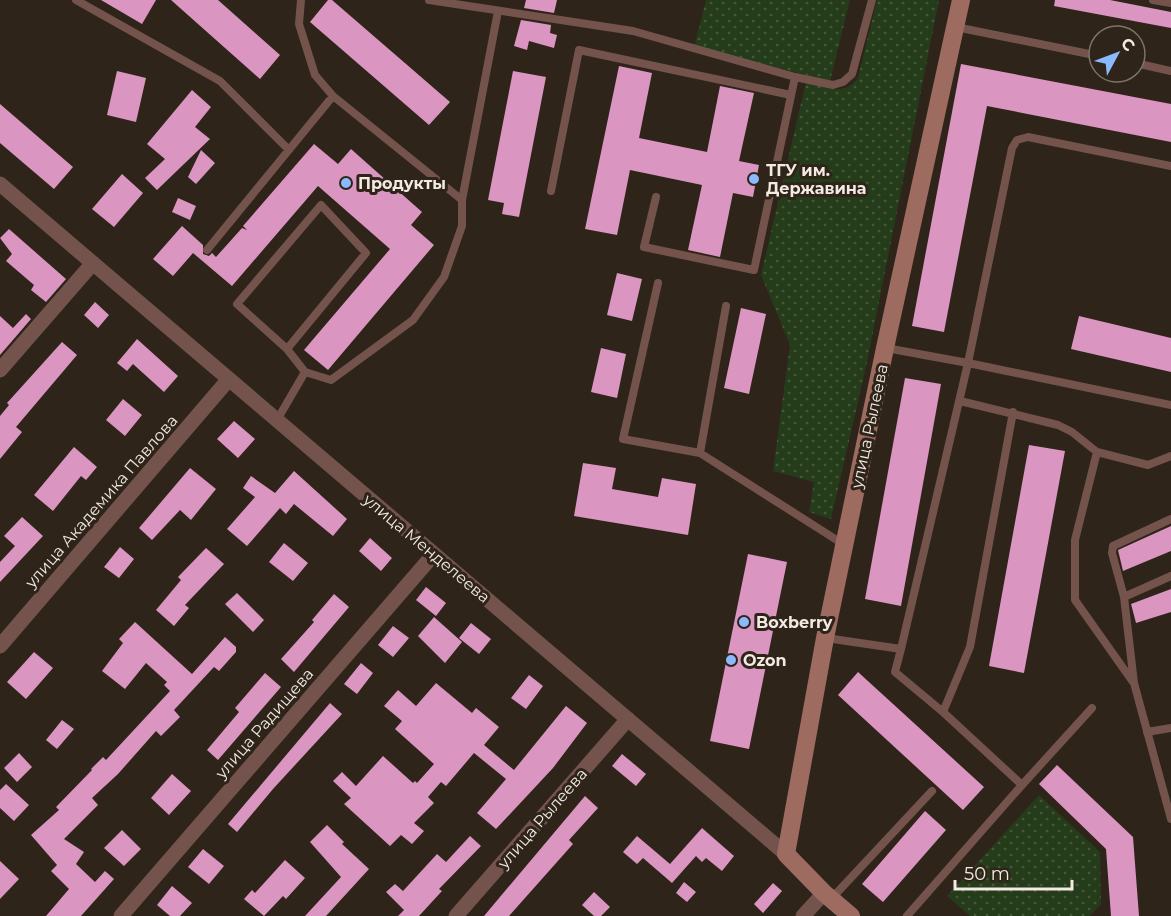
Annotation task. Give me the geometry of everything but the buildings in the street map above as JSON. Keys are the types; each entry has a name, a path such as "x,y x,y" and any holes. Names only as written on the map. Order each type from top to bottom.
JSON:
{"street":[{"name":"улица Рылеева","path":"786,854 844,545 961,0"},
{"name":"улица Менделеева","path":"0,184 786,854 827,896 851,916"},
{"path":"0,370 93,263"},
{"name":"улица Академика Павлова","path":"0,646 229,379"},
{"name":"улица Радищева","path":"121,916 434,554"},
{"name":"улица Рылеева","path":"456,916 628,719"},
{"path":"803,916 827,896"}],"lane":[{"path":"76,0 220,81 289,150"},
{"path":"301,0 299,24 315,75 333,96 462,200"},
{"path":"429,0 633,31 795,77 832,84 849,78 863,37 872,0"},
{"path":"1153,0 1171,3"},
{"path":"287,349 366,253 321,205 237,304 287,349 305,372 331,380 413,320 444,277 462,226 462,200 498,10"},
{"path":"957,27 1087,54"},
{"path":"551,191 579,50 791,95"},
{"path":"1147,66 1171,71"},
{"path":"656,196 644,247 754,270 795,77"},
{"path":"207,250 333,96"},
{"path":"1022,785 943,711 895,672 960,401 1012,148 1017,140 1028,137 1171,166"},
{"path":"657,283 623,439 700,453 844,545"},
{"path":"700,453 726,306"},
{"path":"885,348 1171,405"},
{"path":"277,420 305,372"},
{"path":"960,401 1013,412 1058,425 1072,432 1097,452 1148,465 1171,456"},
{"path":"943,711 970,647 1013,412"},
{"path":"1097,452 1075,540 1075,600 1134,683"},
{"path":"1171,519 1113,546 1112,553 1124,597 1134,683 1171,819"},
{"path":"1124,597 1171,576"},
{"path":"825,638 901,649"},
{"path":"907,916 1092,708"},
{"path":"1147,732 1171,729"},
{"path":"827,896 932,791"}],"green space":[{"path":"706,0 850,0 830,81 694,47"},
{"path":"877,0 939,0 866,367 831,519 809,512 814,482 773,471 790,345 761,275 806,82 834,89 853,84 858,78"},
{"path":"1039,795 1100,852 1101,904 1090,916 970,916 947,896"}],"place":[{"name":"ТГУ им. Державина","path":"754,179"},
{"name":"Продукты","path":"346,183"},
{"name":"Boxberry","path":"744,622"},
{"name":"Ozon","path":"731,660"}]}
